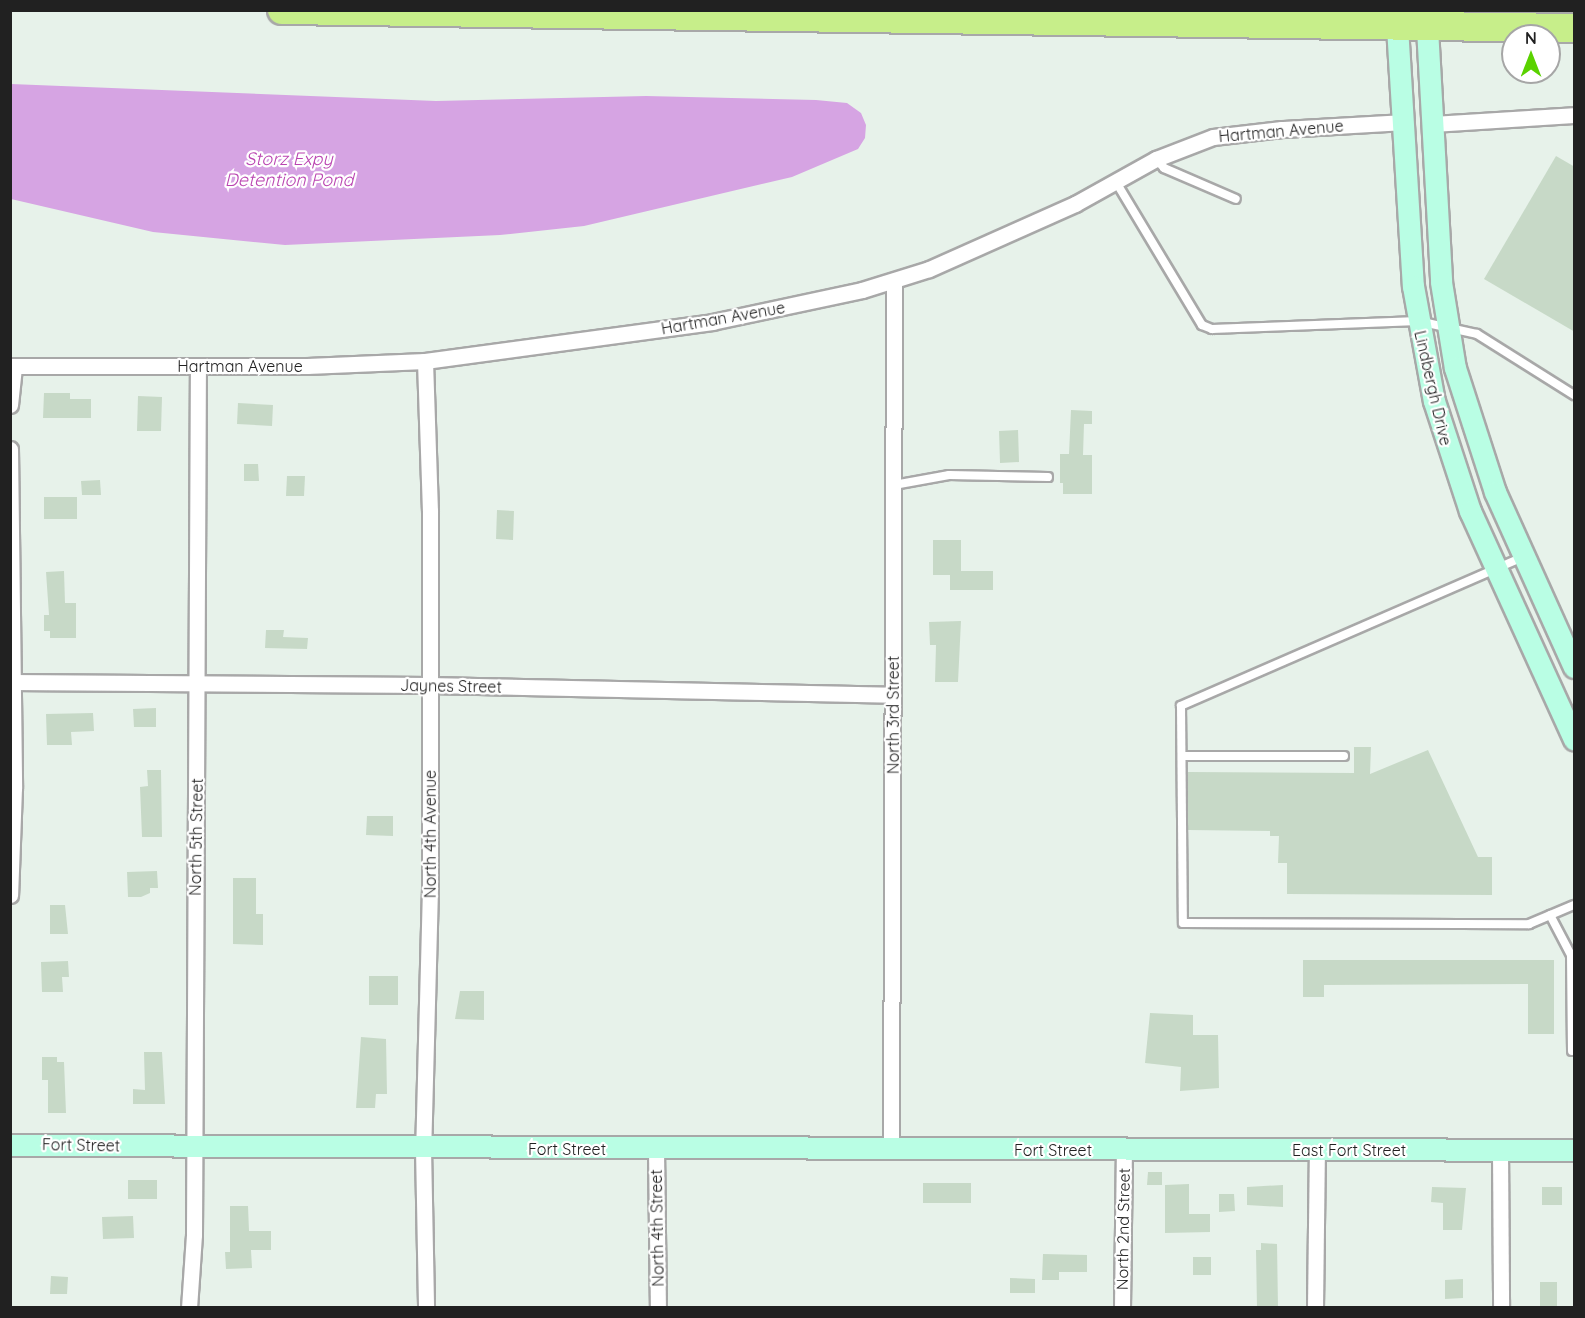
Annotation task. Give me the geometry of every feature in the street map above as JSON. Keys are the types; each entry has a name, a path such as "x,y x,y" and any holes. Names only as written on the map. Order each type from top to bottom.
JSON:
{"highway":[{"path":"282,10 1426,18 1575,28"}],"street":[{"name":"Lindbergh Drive","path":"1396,18 1418,321 1444,440 1497,570 1575,739"},
{"name":"Lindbergh Drive","path":"1426,18 1447,327 1471,427 1524,556 1575,667"},
{"path":"1432,124 1575,115"},
{"name":"Hartman Avenue","path":"12,367 198,367 425,361 712,322 894,280 1006,237 1116,182 1156,159 1213,137 1245,132 1402,122"},
{"name":"North 3rd Street","path":"891,1150 894,280"},
{"name":"North 4th Avenue","path":"425,361 430,511 430,888 423,1148 426,1308"},
{"path":"10,405 12,367"},
{"name":"North 5th Street","path":"189,1308 194,1146 198,367"},
{"path":"10,448 12,682 10,896"},
{"name":"Jaynes Street","path":"12,682 198,686 429,685 892,695"},
{"name":"Fort Street","path":"10,1144 1124,1150"},
{"name":"North 4th Street","path":"656,1149 658,1308"},
{"name":"East Fort Street","path":"1124,1150 1575,1150"},
{"name":"North 2nd Street","path":"1122,1308 1124,1150"},
{"path":"1314,1308 1317,1150"},
{"path":"1500,1150 1501,1308"}],"lane":[{"path":"1156,159 1164,168 1236,199"},
{"path":"1116,182 1202,325 1212,329 1418,321 1477,334 1575,395"},
{"path":"894,485 949,475 1047,477"},
{"path":"1524,556 1497,570 1181,706 1183,923 1529,924 1575,905"},
{"path":"1182,756 1344,756"},
{"path":"1550,915 1572,956 1572,1051"}],"water":[{"name":"Storz Expy Detention Pond","path":"11,84 436,101 646,96 816,100 847,103 861,113 866,125 865,138 858,149 792,177 584,226 500,235 285,245 153,232 11,199"}],"building":[{"path":"1556,156 1575,167 1575,332 1484,279"},
{"path":"44,393 70,393 70,399 91,399 91,418 43,418"},
{"path":"138,396 162,397 161,431 137,431"},
{"path":"238,403 273,405 272,426 237,424"},
{"path":"1071,410 1092,411 1092,424 1084,424 1083,455 1092,455 1092,494 1063,494 1063,483 1060,483 1060,454 1069,454"},
{"path":"1018,430 1019,462 1000,463 999,431"},
{"path":"244,464 258,464 259,481 244,481"},
{"path":"287,476 305,476 304,496 286,496"},
{"path":"100,480 101,495 82,495 81,481"},
{"path":"44,497 77,497 77,519 44,519"},
{"path":"497,510 514,511 513,540 496,539"},
{"path":"933,540 961,540 961,571 993,571 993,590 950,590 950,575 933,575"},
{"path":"64,571 65,603 76,603 76,638 50,638 50,631 44,631 44,615 49,615 46,572"},
{"path":"961,621 958,682 935,682 936,645 930,645 929,622"},
{"path":"266,630 284,630 283,637 308,638 307,649 265,648"},
{"path":"156,708 156,727 134,727 133,709"},
{"path":"93,713 94,731 71,732 72,745 47,745 46,714"},
{"path":"1354,747 1371,747 1370,774 1428,750 1478,857 1492,857 1492,895 1287,894 1287,863 1278,863 1279,836 1270,836 1270,831 1188,830 1188,772 1354,773"},
{"path":"147,770 161,770 162,837 142,837 140,787 148,786"},
{"path":"367,816 393,816 393,836 366,835"},
{"path":"157,871 158,888 150,888 150,893 141,897 128,897 127,872"},
{"path":"233,878 256,878 256,914 263,914 263,945 233,944"},
{"path":"50,905 65,905 68,934 50,934"},
{"path":"1303,960 1554,960 1554,1034 1528,1034 1528,984 1324,985 1324,997 1303,997"},
{"path":"68,961 69,977 62,977 63,992 42,992 41,962"},
{"path":"369,976 398,976 398,1005 369,1005"},
{"path":"460,991 484,991 484,1020 455,1019"},
{"path":"1150,1013 1193,1015 1193,1035 1218,1035 1219,1088 1180,1091 1181,1067 1145,1063"},
{"path":"361,1037 386,1039 387,1094 376,1094 375,1108 356,1108"},
{"path":"144,1052 162,1052 165,1104 133,1104 133,1089 145,1090"},
{"path":"42,1057 57,1057 57,1062 64,1062 66,1113 48,1113 48,1080 42,1080"},
{"path":"1148,1172 1162,1172 1162,1185 1147,1185"},
{"path":"128,1180 157,1180 157,1199 128,1199"},
{"path":"923,1183 971,1183 971,1203 923,1203"},
{"path":"1189,1184 1189,1214 1210,1214 1210,1232 1165,1233 1165,1185"},
{"path":"1283,1185 1283,1207 1247,1205 1247,1187"},
{"path":"1432,1187 1466,1188 1462,1230 1443,1230 1443,1203 1431,1202"},
{"path":"1542,1187 1562,1187 1562,1205 1542,1205"},
{"path":"1219,1194 1234,1194 1235,1211 1219,1212"},
{"path":"230,1206 248,1206 249,1231 271,1231 271,1250 251,1250 252,1268 226,1269 225,1252 230,1252"},
{"path":"133,1216 134,1238 103,1239 102,1217"},
{"path":"1261,1243 1277,1244 1278,1308 1257,1308 1256,1250 1261,1250"},
{"path":"1043,1254 1087,1255 1087,1272 1059,1272 1059,1280 1042,1280"},
{"path":"1193,1257 1211,1257 1211,1275 1193,1275"},
{"path":"51,1276 68,1277 67,1294 50,1294"},
{"path":"1010,1278 1035,1279 1035,1293 1010,1293"},
{"path":"1463,1279 1463,1298 1445,1299 1445,1280"},
{"path":"1540,1282 1557,1282 1557,1308 1540,1308"}]}
